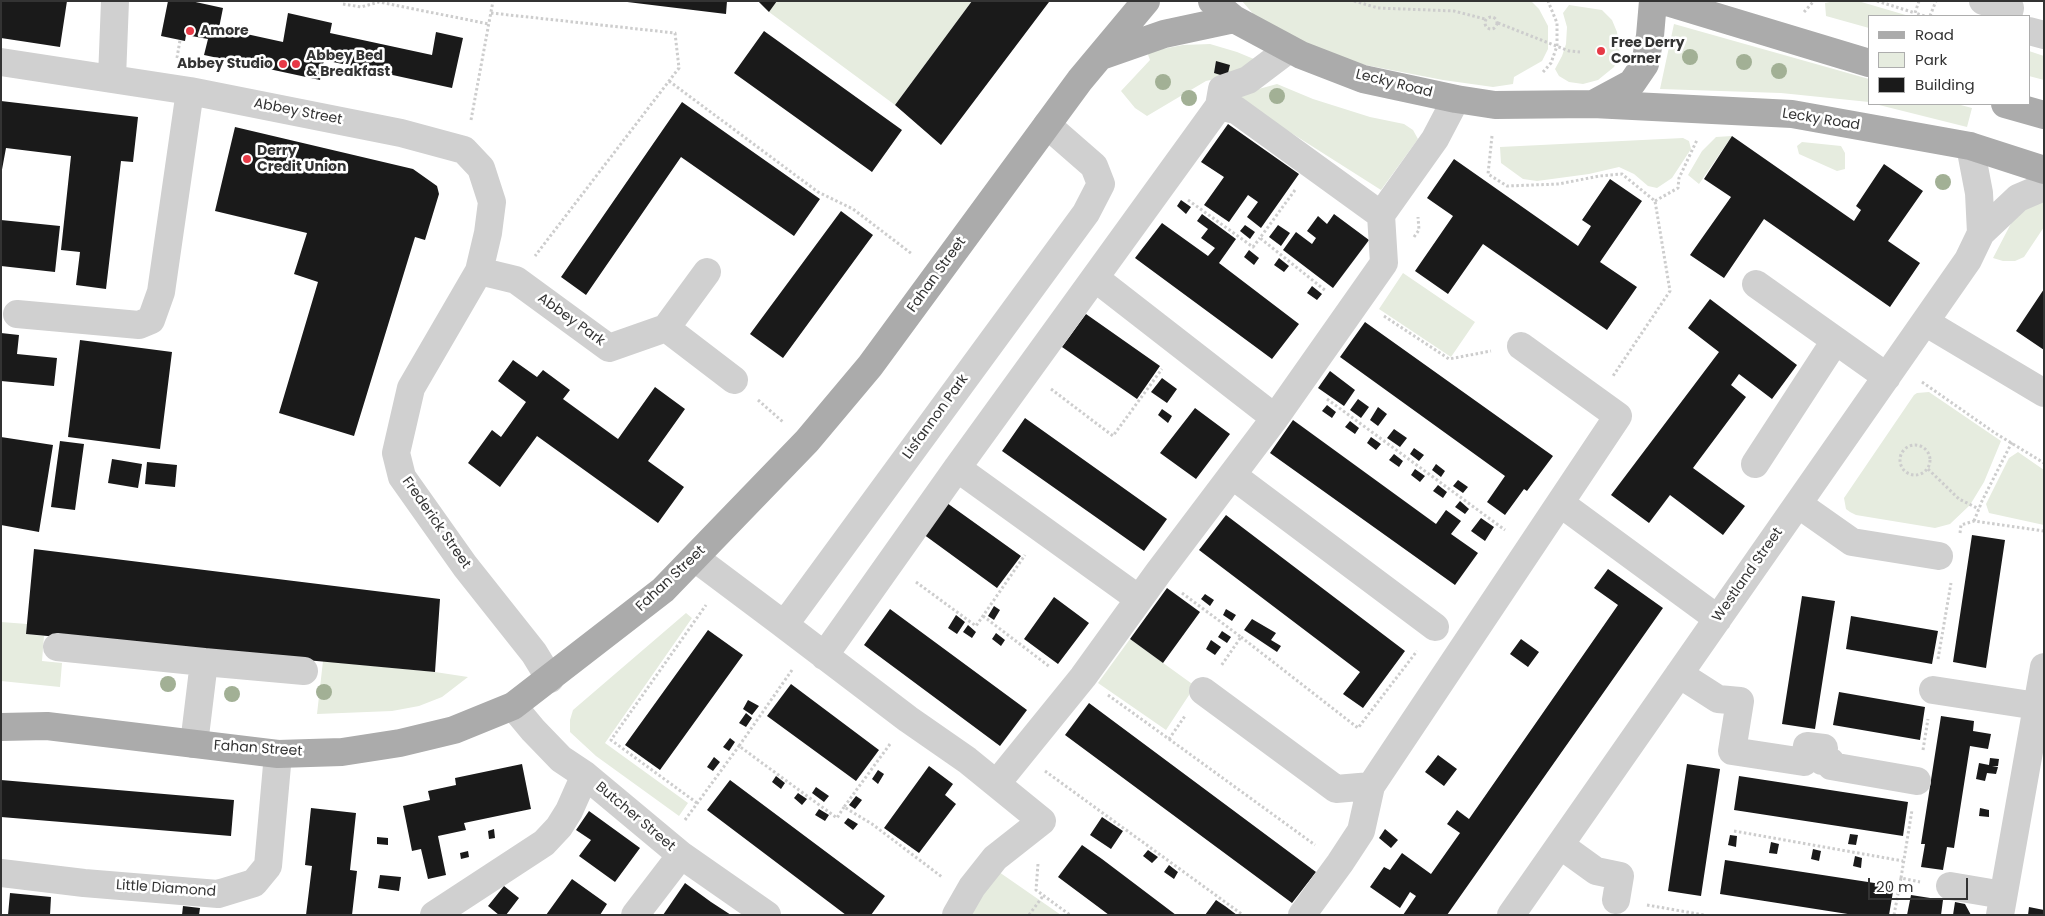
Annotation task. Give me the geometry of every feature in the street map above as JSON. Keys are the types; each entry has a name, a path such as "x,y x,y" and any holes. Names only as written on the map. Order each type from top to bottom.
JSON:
{"main road":[{"name":"Fahan Street","path":"1,726 47,726 278,754 342,752 400,743 454,730 513,706 663,590 807,442 870,366 1047,125 1100,56 1146,1"},
{"name":"Lecky Road","path":"1212,1 1234,19 1289,49 1363,79 1456,99 1495,105 1593,104 1792,114 1970,146 2044,170"},
{"name":"Lecky Road","path":"1593,104 1632,83 1645,64 1650,36 1652,1"},
{"path":"1664,1 1868,63"},
{"path":"1100,56 1164,34 1234,19"},
{"path":"2009,105 2044,115"},
{"name":"Fahan Street","path":"1,712 47,726"}],"street":[{"path":"112,78 115,1"},
{"path":"1983,1 2010,8 2008,15"},
{"path":"2030,31 2044,35"},
{"path":"817,650 890,563 956,468 1219,106 1222,88 1248,80 1289,49"},
{"name":"Abbey Street","path":"1,62 190,91 401,132 464,150"},
{"path":"17,314 139,325 152,320 161,292 190,91"},
{"path":"997,783 1020,752 1079,682 1274,418 1384,263 1381,215 1435,139 1456,99"},
{"path":"1219,106 1236,110 1381,215"},
{"name":"Lisfannon Park","path":"783,624 1086,213 1101,184 1094,166 1047,125"},
{"name":"Westland Street","path":"1970,146 1978,193 1981,233"},
{"path":"464,150 481,168 492,202 488,234 479,271"},
{"name":"Westland Street","path":"1511,915 1968,260 1981,233 2018,198 2044,187"},
{"name":"Abbey Park","path":"479,271 516,280 610,348 666,328"},
{"name":"Frederick Street","path":"479,271 411,388 396,453 402,477 465,566 534,653 550,679"},
{"path":"707,272 666,328 734,380"},
{"path":"1095,278 1274,418"},
{"path":"1756,284 1835,341 1892,370"},
{"path":"1925,322 2044,393"},
{"path":"1755,464 1835,341"},
{"path":"1302,915 1361,831 1372,786 1618,416 1521,346"},
{"path":"956,468 1139,599"},
{"path":"1232,475 1435,626"},
{"path":"1560,503 1718,619"},
{"path":"1798,504 1852,542 1939,556"},
{"path":"695,558 908,719 967,760 1042,821 996,858 962,905"},
{"path":"57,647 304,671"},
{"path":"194,744 204,662"},
{"path":"1950,886 2001,905 2044,667"},
{"path":"1679,674 1718,699 1740,701 1732,751 1804,762 1807,746 1824,748 1822,761 1831,762 1831,766 1917,780"},
{"path":"1933,690 2037,706"},
{"path":"1203,692 1336,789 1372,786"},
{"name":"Butcher Street","path":"513,706 561,759 585,776 674,849 767,915"},
{"name":"Little Diamond","path":"1,873 84,883 218,894 254,883 268,866 278,754"},
{"path":"434,915 544,843 560,827 585,776"},
{"path":"1560,845 1596,871 1620,876 1616,900"},
{"path":"635,915 674,849"}],"path":[{"path":"464,150 493,1"},
{"path":"1354,1 1378,8 1454,11 1485,19 1493,17 1498,23 1569,51 1580,52"},
{"path":"1877,1 1922,15"},
{"path":"1915,13 1919,1"},
{"path":"1930,15 1936,1"},
{"path":"343,4 361,7 379,2 489,24"},
{"path":"491,13 675,33 679,68 516,280"},
{"path":"1485,19 1485,25 1488,28 1494,28 1498,23"},
{"path":"669,81 818,192 854,209 938,274"},
{"path":"1495,105 1488,174 1506,186 1560,184 1599,176 1622,174 1655,201 1670,290 1597,399"},
{"path":"1655,201 1678,188 1679,178 1712,110"},
{"path":"1164,182 1253,247 1313,166"},
{"path":"1260,238 1354,304 1449,359 1521,346"},
{"path":"1027,371 1113,436 1179,344"},
{"path":"1892,370 2044,463"},
{"path":"734,380 807,442"},
{"path":"1301,380 1530,548"},
{"path":"1974,521 2012,442"},
{"path":"1913,444 1918,444 1927,449 1931,459 1928,469 1915,476 1906,472 1900,459 1904,450 1913,444"},
{"path":"1928,469 1959,500 1979,509"},
{"path":"1939,556 1955,558 1961,525 1974,521 2044,531"},
{"path":"890,563 976,626 1043,530"},
{"path":"1158,573 1358,728 1435,626"},
{"path":"697,803 611,740 724,580"},
{"path":"983,616 1079,682 1169,739 1340,863"},
{"path":"1169,739 1241,638"},
{"path":"674,849 697,803 739,746 817,650"},
{"path":"739,746 836,818 908,719"},
{"path":"1020,752 1243,915"},
{"path":"844,807 872,824 962,905"},
{"path":"1042,821 1036,890 1070,915"},
{"path":"1734,832 1904,861"},
{"path":"1894,915 1900,878 1950,886"},
{"path":"1029,915 1043,896"},
{"path":"1616,900 1704,915"}],"green space":[{"path":"777,1 972,1 895,105 769,12"},
{"path":"1242,1 1531,1 1539,9 1548,26 1548,49 1542,61 1514,77 1513,84 1493,87 1443,80 1355,63 1292,40 1255,16"},
{"path":"1858,1 1906,15 1868,15 1868,28 1826,16 1825,3"},
{"path":"1569,5 1602,10 1612,20 1617,32 1620,56 1614,67 1598,80 1583,84 1569,82 1559,76 1555,69 1566,44 1567,27 1563,13"},
{"path":"1674,24 1868,79 1868,102 1781,93 1660,89"},
{"path":"1210,44 1261,62 1256,70 1206,81 1147,116 1135,108 1121,91 1150,60 1147,52 1183,45"},
{"path":"2030,51 2044,56 2044,80 2030,76"},
{"path":"1277,84 1313,99 1370,117 1404,124 1413,130 1418,139 1381,190 1233,96"},
{"path":"1879,105 1961,105 1972,108 1967,127"},
{"path":"1732,136 1699,184 1688,175 1702,151 1716,137"},
{"path":"1683,138 1689,141 1691,149 1672,178 1657,188 1648,186 1634,174 1619,167 1589,174 1537,181 1523,179 1501,163 1500,147"},
{"path":"1802,142 1841,146 1845,153 1845,169 1837,171 1799,154 1797,146"},
{"path":"2044,196 2044,227 2024,257 2015,261 2003,261 1993,258 2019,208"},
{"path":"1403,273 1475,322 1451,357 1379,309"},
{"path":"1929,392 2001,441 1984,482 1970,505 1950,524 1935,528 1856,515 1850,512 1846,509 1844,498 1914,395"},
{"path":"2018,452 2044,470 2044,525 1989,513 1986,504 2009,458"},
{"path":"686,613 692,618 605,743 688,803 679,816 596,756 570,732 570,720 573,710"},
{"path":"1,622 27,624 26,634 44,636 42,661 62,663 60,687 1,681"},
{"path":"1130,639 1195,686 1166,730 1098,683"},
{"path":"323,661 468,677 442,697 419,706 392,711 317,714"},
{"path":"999,872 1061,915 972,915 988,877"}],"building":[{"path":"1,1 67,1 60,47 1,38"},
{"path":"168,1 191,1 223,8 219,28 283,42 288,13 332,23 330,33 432,55 436,32 463,38 452,88 324,60 320,80 204,55 208,39 186,35 185,41 161,36"},
{"path":"619,1 727,1 726,14"},
{"path":"758,1 777,1 769,12"},
{"path":"972,1 1049,2 941,145 895,105"},
{"path":"764,31 902,130 872,172 734,73"},
{"path":"1216,61 1230,65 1227,77 1214,73"},
{"path":"1,101 138,117 133,162 121,161 106,289 76,285 80,252 61,250 71,156 6,148 1,175"},
{"path":"682,102 820,199 794,236 681,157 586,295 561,277"},
{"path":"1228,124 1299,174 1261,228 1247,217 1258,202 1248,195 1229,222 1204,205 1224,177 1201,162"},
{"path":"235,127 413,169 437,186 439,194 425,240 415,237 354,436 279,413 318,282 294,274 307,233 215,211"},
{"path":"1732,136 1854,221 1861,210 1856,206 1884,164 1923,191 1888,241 1920,263 1890,307 1764,219 1724,278 1690,255 1731,197 1704,179"},
{"path":"1454,159 1578,246 1591,226 1582,220 1610,179 1642,201 1600,262 1637,287 1607,330 1483,244 1448,294 1415,271 1453,216 1427,198"},
{"path":"1181,200 1191,207 1186,214 1177,206"},
{"path":"841,211 873,235 783,358 750,334"},
{"path":"1202,214 1236,239 1219,263 1299,324 1272,359 1135,258 1162,223 1208,256 1215,248 1201,238 1208,229 1197,221"},
{"path":"1334,214 1369,240 1333,288 1283,250 1296,232 1312,244 1316,238 1307,231 1318,216 1327,224"},
{"path":"1,220 60,226 55,272 1,266"},
{"path":"1245,225 1255,232 1250,239 1240,231"},
{"path":"1278,225 1290,233 1281,246 1269,237"},
{"path":"1249,250 1259,258 1254,265 1244,257"},
{"path":"1279,258 1289,266 1284,272 1274,265"},
{"path":"1312,286 1322,294 1317,300 1307,293"},
{"path":"2044,289 2044,350 2016,331"},
{"path":"1710,299 1797,365 1772,399 1739,374 1731,385 1746,397 1693,468 1745,506 1723,535 1670,495 1649,523 1611,495 1719,352 1688,328"},
{"path":"1086,314 1160,366 1137,399 1062,347"},
{"path":"1365,322 1553,456 1527,491 1524,489 1505,515 1487,502 1505,476 1340,357"},
{"path":"1,333 19,335 17,354 57,358 54,386 1,381"},
{"path":"80,340 172,352 160,449 68,437"},
{"path":"513,360 537,377 543,370 570,390 563,399 618,439 655,387 685,409 648,461 684,487 658,523 537,436 500,487 468,463 492,430 501,437 526,402 498,381"},
{"path":"1330,371 1355,390 1344,406 1318,388"},
{"path":"1162,378 1177,389 1167,403 1151,392"},
{"path":"1358,399 1369,407 1361,418 1350,410"},
{"path":"1327,405 1336,412 1332,418 1322,411"},
{"path":"1378,407 1387,414 1378,426 1370,420"},
{"path":"1195,408 1230,434 1196,479 1160,453"},
{"path":"1162,409 1172,416 1168,423 1158,415"},
{"path":"1025,418 1167,519 1144,551 1002,451"},
{"path":"1293,420 1436,524 1446,510 1461,521 1451,534 1478,553 1455,585 1270,453"},
{"path":"1350,421 1359,428 1355,434 1345,427"},
{"path":"1394,429 1407,438 1400,447 1387,438"},
{"path":"1,437 53,445 39,532 1,525"},
{"path":"1371,437 1381,444 1376,450 1367,443"},
{"path":"60,441 84,444 75,510 51,507"},
{"path":"1414,448 1424,455 1419,461 1410,454"},
{"path":"1394,454 1403,461 1399,467 1389,460"},
{"path":"112,459 142,464 138,488 108,483"},
{"path":"147,462 177,465 175,487 145,484"},
{"path":"1436,464 1445,471 1441,477 1432,470"},
{"path":"1415,469 1425,476 1420,482 1411,475"},
{"path":"1458,480 1468,487 1463,493 1453,486"},
{"path":"1438,485 1447,492 1443,498 1433,491"},
{"path":"1460,501 1469,509 1465,514 1455,507"},
{"path":"947,503 1021,556 997,588 923,534"},
{"path":"1226,515 1405,651 1363,708 1343,694 1360,672 1199,550"},
{"path":"1481,518 1494,527 1485,541 1471,531"},
{"path":"1972,535 2005,540 1986,668 1953,662"},
{"path":"34,549 440,599 435,672 26,634"},
{"path":"1608,569 1663,608 1447,915 1403,915 1416,896 1410,892 1400,908 1370,887 1384,867 1390,870 1402,853 1431,874 1460,833 1447,824 1457,810 1469,819 1618,605 1594,588"},
{"path":"1167,588 1200,612 1163,663 1130,639"},
{"path":"1205,594 1214,600 1210,606 1201,599"},
{"path":"1802,596 1835,601 1815,729 1782,724"},
{"path":"1054,597 1089,623 1058,664 1024,639"},
{"path":"994,606 1000,610 994,620 988,616"},
{"path":"890,609 1027,710 1000,746 864,645"},
{"path":"1226,609 1236,615 1232,621 1223,615"},
{"path":"956,615 965,622 957,634 948,628"},
{"path":"1851,616 1938,631 1932,664 1846,649"},
{"path":"1252,619 1276,633 1271,640 1281,646 1277,652 1244,630"},
{"path":"968,625 976,632 972,638 963,632"},
{"path":"708,630 743,655 660,770 625,745"},
{"path":"1222,631 1231,637 1227,643 1218,637"},
{"path":"996,633 1005,640 1001,646 992,639"},
{"path":"1521,639 1539,652 1528,667 1510,654"},
{"path":"1211,640 1221,647 1215,655 1206,649"},
{"path":"791,684 879,750 856,781 767,716"},
{"path":"1839,692 1925,707 1920,740 1833,725"},
{"path":"748,700 759,706 752,715 743,709"},
{"path":"1089,703 1316,872 1292,903 1065,735"},
{"path":"746,713 752,718 746,727 739,723"},
{"path":"1941,716 1974,721 1973,731 1991,734 1988,749 1970,746 1954,848 1947,847 1943,870 1921,867 1925,844 1921,844"},
{"path":"730,738 735,742 729,751 723,747"},
{"path":"1438,755 1457,769 1444,786 1425,772"},
{"path":"714,757 720,762 713,771 707,767"},
{"path":"1990,758 1999,759 1998,766 1992,766 1998,767 1996,774 1987,773 1985,781 1976,779 1979,763 1989,765"},
{"path":"522,764 531,809 464,823 466,830 438,836 446,875 428,879 421,849 412,851 403,806 430,800 428,791 456,785 455,778"},
{"path":"1687,764 1720,769 1701,896 1668,891"},
{"path":"929,766 953,784 945,795 956,804 919,853 884,828"},
{"path":"878,770 884,774 878,784 872,779"},
{"path":"776,776 785,783 781,789 772,782"},
{"path":"1739,776 1908,802 1903,836 1734,810"},
{"path":"1,780 234,800 231,836 1,817"},
{"path":"730,780 885,896 871,915 846,915 707,810"},
{"path":"816,787 829,796 824,802 812,793"},
{"path":"798,793 807,799 802,805 794,798"},
{"path":"856,796 862,800 855,809 849,805"},
{"path":"311,808 356,813 350,870 357,871 352,915 306,915 312,866 305,865"},
{"path":"1980,808 1989,810 1989,817 1979,816"},
{"path":"819,809 829,815 825,821 815,815"},
{"path":"589,811 640,848 615,882 579,856 591,840 576,830"},
{"path":"1102,817 1123,831 1111,849 1090,835"},
{"path":"848,818 858,824 853,830 844,823"},
{"path":"494,829 495,838 489,839 488,831"},
{"path":"1385,829 1398,840 1391,848 1379,838"},
{"path":"1850,834 1858,835 1856,845 1848,844"},
{"path":"1730,835 1737,836 1736,847 1728,845"},
{"path":"377,837 388,838 388,845 377,844"},
{"path":"1771,842 1779,844 1777,854 1769,853"},
{"path":"1082,845 1176,915 1109,915 1058,877"},
{"path":"1813,849 1821,851 1819,861 1811,859"},
{"path":"1148,850 1158,857 1152,863 1143,856"},
{"path":"468,851 469,857 461,859 460,853"},
{"path":"1855,856 1862,858 1861,868 1853,866"},
{"path":"1725,860 1894,886 1889,915 1854,915 1720,894"},
{"path":"1169,865 1178,872 1174,879 1164,872"},
{"path":"380,875 401,877 399,891 378,888"},
{"path":"572,879 607,904 600,915 546,915"},
{"path":"685,883 711,902 731,915 663,915"},
{"path":"504,886 519,898 506,915 499,915 488,906"},
{"path":"10,893 51,897 50,915 8,915"},
{"path":"1911,895 1943,900 1941,915 1907,915"},
{"path":"1216,900 1225,906 1237,915 1205,915"},
{"path":"1955,902 1965,904 1971,915 1953,915"},
{"path":"183,906 200,908 199,915 182,915"},
{"path":"2029,907 2044,910 2044,915 2028,915"}],"place":[{"name":"Amore","path":"190,31"},
{"name":"Free Derry Corner","path":"1601,51"},
{"name":"Abbey Studio","path":"283,64"},
{"name":"Abbey Bed & Breakfast","path":"296,64"},
{"name":"Derry Credit Union","path":"247,159"}]}
